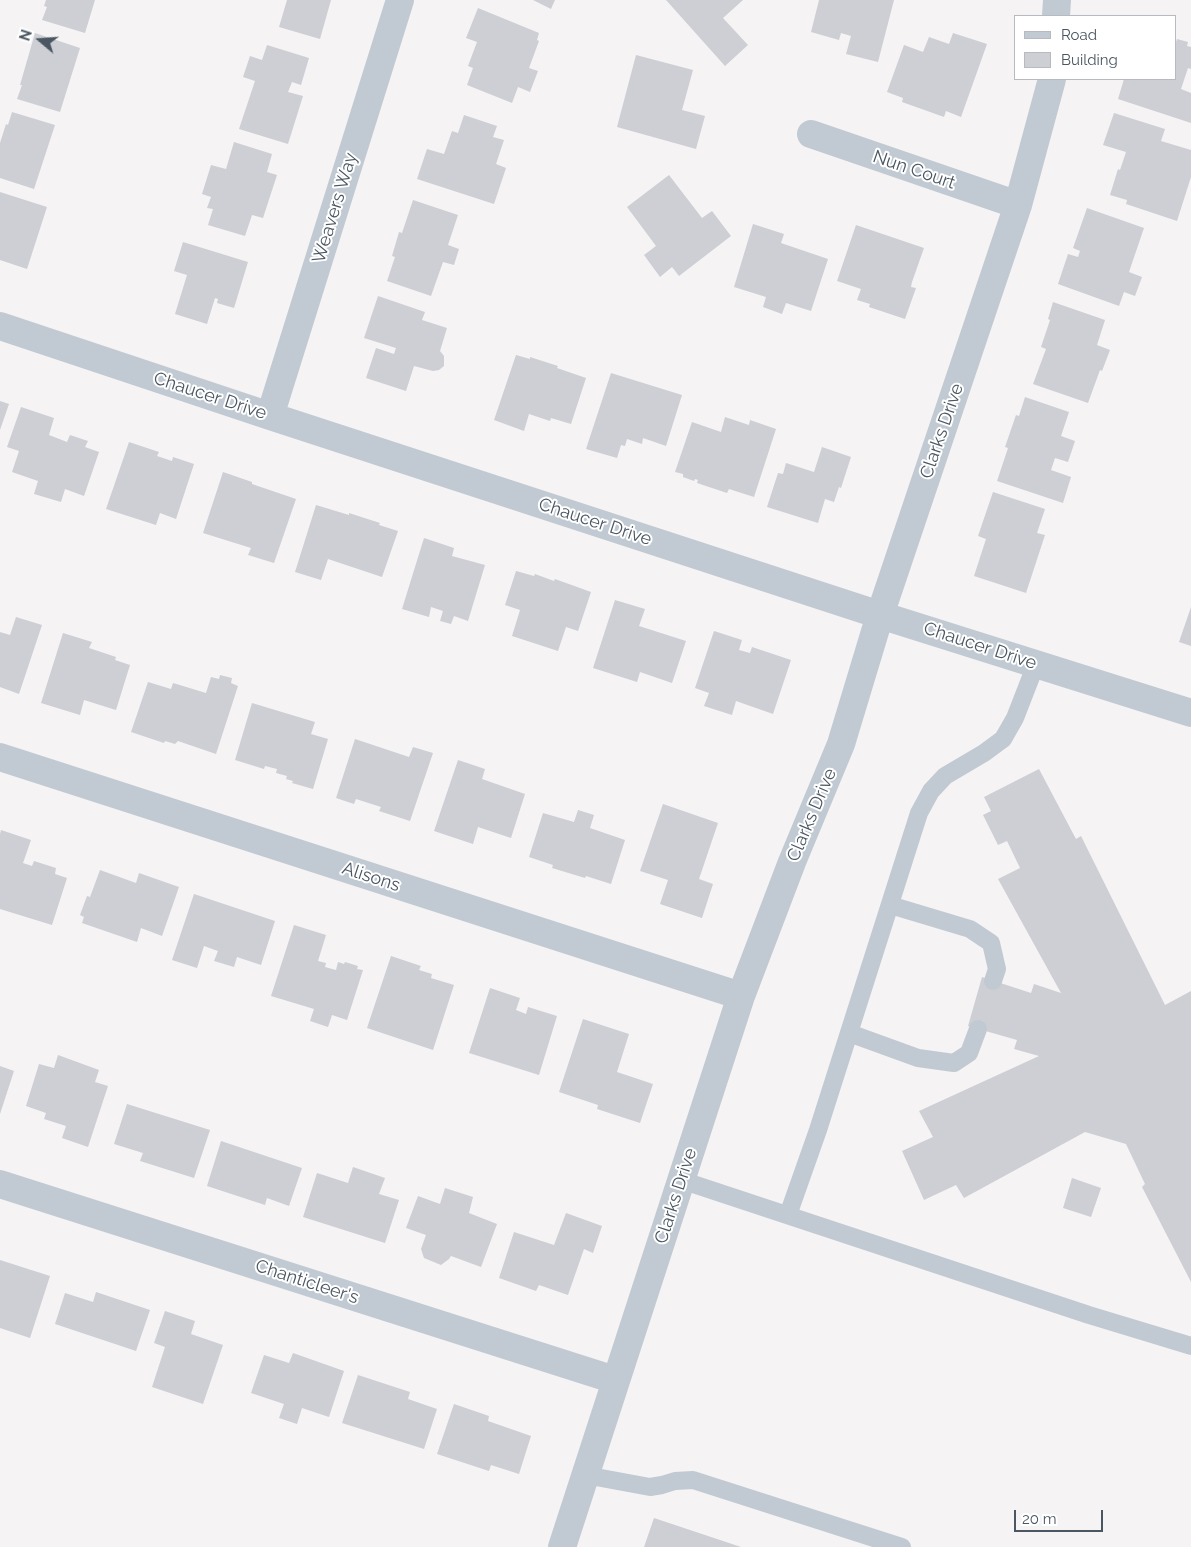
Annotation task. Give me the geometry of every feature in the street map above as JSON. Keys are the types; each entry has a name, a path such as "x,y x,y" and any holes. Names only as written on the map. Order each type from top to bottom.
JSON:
{"street":[{"name":"Weavers Way","path":"270,416 400,0"},
{"path":"1056,15 1057,0"},
{"name":"Clarks Drive","path":"562,1547 741,996 792,862 841,744 880,615 1018,205 1052,80"},
{"name":"Nun Court","path":"810,134 1018,205"},
{"name":"Chaucer Drive","path":"0,326 880,615 1191,713"},
{"name":"Alisons","path":"0,757 741,996"},
{"name":"Chanticleer's","path":"0,1184 615,1380"}],"lane":[{"path":"788,1215 920,814 931,791 945,776 984,753 1003,739 1016,718 1036,664"},
{"path":"890,905 970,929 992,943 997,969 993,981"},
{"path":"849,1034 918,1058 954,1063 969,1053 978,1029"},
{"path":"681,1180 1089,1315 1191,1346"},
{"path":"585,1475 650,1487 675,1481 692,1480 902,1547"}],"building":[{"path":"46,0 95,0 85,33 42,20 47,7 44,6"},
{"path":"287,0 331,0 320,39 279,27"},
{"path":"533,0 555,0 551,9"},
{"path":"666,0 743,0 723,18 748,45 725,66"},
{"path":"819,0 894,0 878,62 846,54 851,36 841,33 839,40 811,32"},
{"path":"478,8 539,33 537,40 539,41 529,68 538,71 530,92 518,87 512,103 467,85 473,68 468,66 477,42 466,38"},
{"path":"35,33 80,48 60,112 17,99"},
{"path":"953,33 987,44 961,117 946,111 944,117 902,102 903,98 887,92 904,45 923,52 929,37 949,44"},
{"path":"1177,39 1188,42 1187,46 1191,47 1191,69 1188,68 1181,89 1191,93 1191,123 1118,99 1124,80 1176,80"},
{"path":"267,45 309,58 301,85 292,82 288,92 303,96 288,144 239,129 255,81 243,77 250,56 262,60"},
{"path":"636,55 693,70 682,110 705,116 696,149 617,127"},
{"path":"12,112 55,125 34,189 0,178 0,143"},
{"path":"1114,113 1165,129 1161,141 1191,150 1191,177 1177,221 1126,204 1127,200 1110,195 1118,169 1120,170 1126,152 1103,145"},
{"path":"464,115 497,126 493,137 504,140 496,164 506,168 494,204 417,179 427,149 444,154 452,131 458,133"},
{"path":"234,142 272,154 267,172 277,175 263,218 252,215 245,236 208,225 213,209 207,208 211,197 202,194 211,165 226,169"},
{"path":"669,175 702,218 712,211 731,236 679,276 672,267 660,277 644,255 656,246 627,207"},
{"path":"0,192 47,207 27,269 0,260"},
{"path":"413,200 458,215 448,245 459,249 454,265 443,262 431,296 387,281 395,257 392,256 399,232 402,233"},
{"path":"1087,208 1144,228 1129,272 1142,277 1135,296 1124,292 1119,306 1058,284 1068,254 1078,257 1080,251 1073,248"},
{"path":"753,224 784,234 781,243 828,259 811,311 786,303 782,314 763,307 766,297 734,287"},
{"path":"856,225 924,248 912,282 911,287 916,288 905,319 869,307 870,304 857,300 861,289 837,281"},
{"path":"183,242 248,262 234,308 217,303 218,299 215,298 207,324 175,314 187,275 174,271"},
{"path":"378,296 425,312 422,320 447,328 440,351 444,356 444,366 439,370 433,371 414,366 406,391 366,378 376,348 394,354 396,348 364,338"},
{"path":"1053,302 1105,320 1097,345 1110,350 1102,371 1100,370 1088,403 1033,384 1046,349 1041,347 1050,320 1048,319"},
{"path":"516,355 530,359 530,357 558,366 557,368 586,378 571,424 551,418 550,421 529,414 524,431 494,420"},
{"path":"611,373 682,395 666,446 643,438 642,444 627,439 625,446 621,445 617,458 586,449"},
{"path":"1025,397 1069,412 1061,436 1075,441 1068,462 1055,458 1051,470 1071,477 1063,503 997,481 1008,448 1005,447 1016,415 1019,416"},
{"path":"0,401 9,404 0,430"},
{"path":"21,407 54,418 49,435 67,442 70,435 88,441 85,447 99,452 84,496 65,489 61,502 34,494 38,481 12,472 19,451 7,447"},
{"path":"725,417 749,425 750,420 776,429 754,497 729,489 727,493 697,483 698,480 695,479 694,481 683,477 683,474 675,472 692,422 721,432"},
{"path":"129,442 159,452 157,456 172,461 173,457 194,464 176,519 160,513 156,525 106,509"},
{"path":"822,447 851,457 841,488 839,487 834,502 825,499 818,523 767,507 778,473 783,474 786,463 814,472"},
{"path":"223,472 296,499 274,563 248,555 251,548 203,533"},
{"path":"993,492 1045,509 1037,533 1045,535 1026,593 974,576 986,539 978,536"},
{"path":"316,505 349,515 349,513 398,531 382,577 328,559 321,580 295,572"},
{"path":"424,538 454,548 452,556 485,565 468,621 454,616 451,624 440,621 443,611 431,607 429,617 402,609"},
{"path":"516,571 534,576 535,574 554,581 555,579 591,592 578,631 566,627 558,651 512,636 520,610 505,605"},
{"path":"615,600 645,609 639,626 686,641 672,683 640,672 637,682 593,668"},
{"path":"1191,607 1191,646 1179,642"},
{"path":"16,617 42,625 19,694 0,687 0,632 10,635"},
{"path":"714,631 742,640 739,650 750,653 752,647 791,660 773,714 736,701 732,715 704,706 709,693 695,688"},
{"path":"63,633 92,642 89,648 116,657 115,660 130,665 116,710 84,700 80,715 41,703"},
{"path":"220,675 232,678 231,683 238,686 216,754 178,741 175,744 165,741 164,743 131,732 148,682 171,689 173,683 206,693 211,677 219,679"},
{"path":"252,703 315,722 311,734 328,739 313,789 292,783 293,781 286,779 287,776 276,773 277,769 265,766 264,769 235,760"},
{"path":"355,739 409,757 413,747 433,753 410,821 379,811 381,807 356,799 354,804 336,798"},
{"path":"458,760 485,769 482,779 525,794 511,838 478,827 473,844 434,831"},
{"path":"1039,769 1076,839 1081,836 1165,1005 1191,991 1191,1282 1142,1187 1145,1184 1126,1144 1085,1132 964,1198 956,1185 924,1200 902,1151 933,1137 919,1111 1039,1056 1014,1049 1017,1040 968,1026 982,977 1031,993 1034,984 1061,993 998,879 1020,868 1007,841 998,845 983,815 991,811 984,797"},
{"path":"663,804 718,823 699,879 713,884 702,918 660,904 668,880 640,871"},
{"path":"578,810 594,815 590,828 625,840 611,884 552,868 553,865 529,857 543,813 574,822"},
{"path":"1,830 31,840 23,863 32,866 34,861 56,868 55,874 67,878 52,925 0,909"},
{"path":"100,870 136,883 139,873 179,887 162,936 141,928 137,942 82,923 84,917 80,915 87,896 90,897"},
{"path":"194,894 275,921 261,965 237,957 234,967 214,961 218,951 204,946 197,968 172,960"},
{"path":"294,925 326,935 318,961 326,963 325,967 336,970 338,962 344,964 345,962 358,966 357,969 363,970 347,1020 332,1015 328,1027 310,1021 314,1009 271,996"},
{"path":"391,956 421,966 419,970 432,974 431,978 454,985 433,1050 367,1028"},
{"path":"490,988 520,998 516,1010 526,1014 528,1007 557,1016 539,1075 469,1053"},
{"path":"583,1019 629,1034 617,1072 653,1084 640,1123 597,1109 598,1105 559,1092"},
{"path":"58,1055 99,1070 95,1082 108,1086 88,1147 62,1138 66,1126 44,1119 46,1113 26,1106 39,1064 54,1068"},
{"path":"0,1066 14,1071 0,1114"},
{"path":"127,1104 210,1130 194,1178 140,1161 143,1153 114,1144"},
{"path":"221,1141 302,1168 289,1206 267,1198 265,1205 207,1186"},
{"path":"353,1167 385,1178 379,1194 399,1200 385,1243 303,1217 317,1173 348,1183"},
{"path":"1072,1178 1101,1188 1091,1217 1063,1208"},
{"path":"445,1188 473,1197 469,1213 497,1224 481,1267 451,1256 441,1265 424,1258 421,1249 426,1235 406,1228 418,1196 440,1204"},
{"path":"566,1213 602,1226 593,1253 584,1249 568,1295 539,1285 536,1291 499,1278 514,1232 554,1245"},
{"path":"0,1260 50,1276 30,1338 0,1328"},
{"path":"96,1292 150,1310 136,1351 55,1324 65,1293 93,1302"},
{"path":"165,1311 195,1321 191,1334 223,1345 203,1404 152,1387 165,1347 154,1343"},
{"path":"293,1353 344,1371 329,1417 302,1408 297,1424 279,1418 284,1404 251,1393 264,1355 289,1363"},
{"path":"358,1375 410,1392 408,1399 437,1409 424,1449 342,1423"},
{"path":"454,1404 489,1416 488,1421 531,1436 519,1474 491,1465 489,1471 437,1454"},
{"path":"654,1518 741,1547 644,1547"}]}
